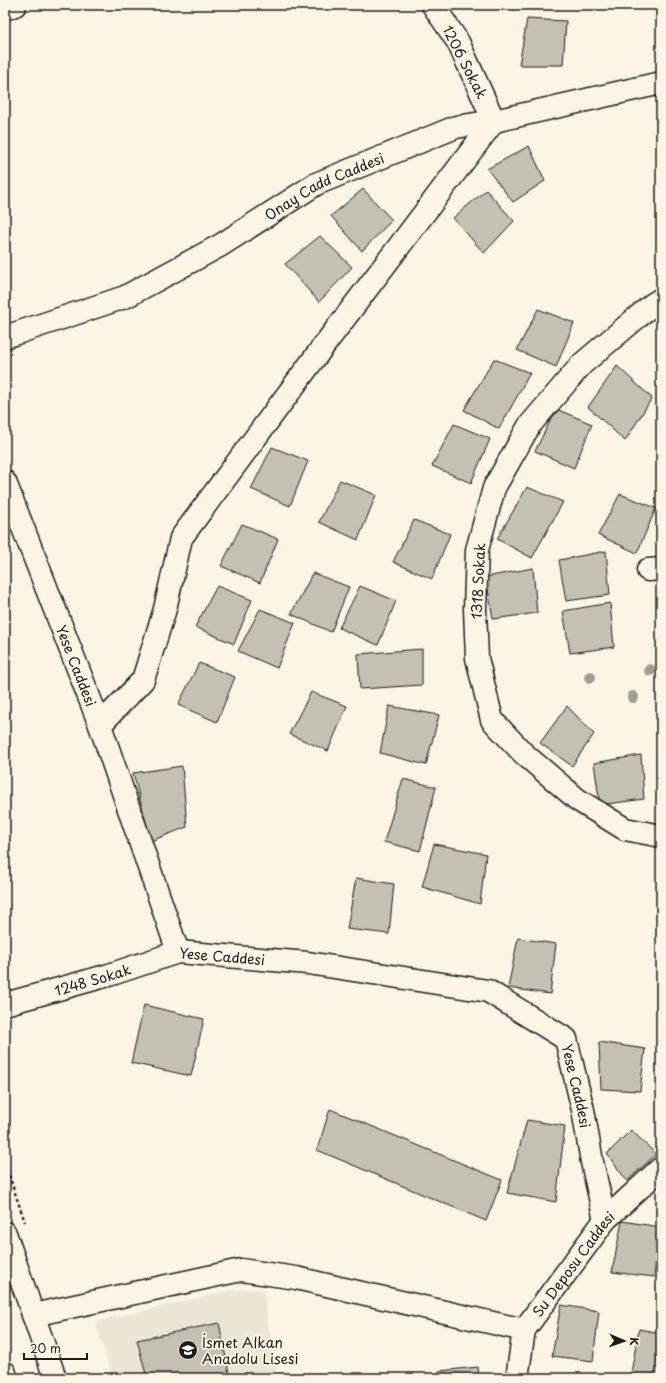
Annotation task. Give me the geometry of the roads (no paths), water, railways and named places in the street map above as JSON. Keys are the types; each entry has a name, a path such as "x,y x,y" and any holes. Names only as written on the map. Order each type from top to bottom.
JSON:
{"main road":[{"path":"5,9 15,5"},
{"name":"1206 Sokak","path":"434,5 458,42 494,121"},
{"name":"Onay Cadd Caddesi","path":"5,337 125,297 220,245 316,184 456,127 494,121 661,83"},
{"path":"100,726 143,680 165,609 181,538 322,348 494,121"},
{"name":"1318 Sokak","path":"661,299 653,304 582,364 529,426 494,488 477,550 475,609 477,658 492,720 524,754 578,800 625,829 661,836"},
{"name":"Yese Caddesi","path":"5,482 100,726 178,952 308,963 488,991 566,1039 583,1110 592,1162 605,1220"},
{"name":"1248 Sokak","path":"5,1004 109,975 178,952"},
{"name":"Su Deposu Caddesi","path":"517,1378 524,1330 605,1220 661,1168"},
{"path":"5,1234 55,1378"},
{"path":"33,1316 241,1270 296,1278 524,1330"},
{"path":"5,1374 6,1378"}],"place":[{"name":"İsmet Alkan Anadolu Lisesi","path":"188,1350"}]}
